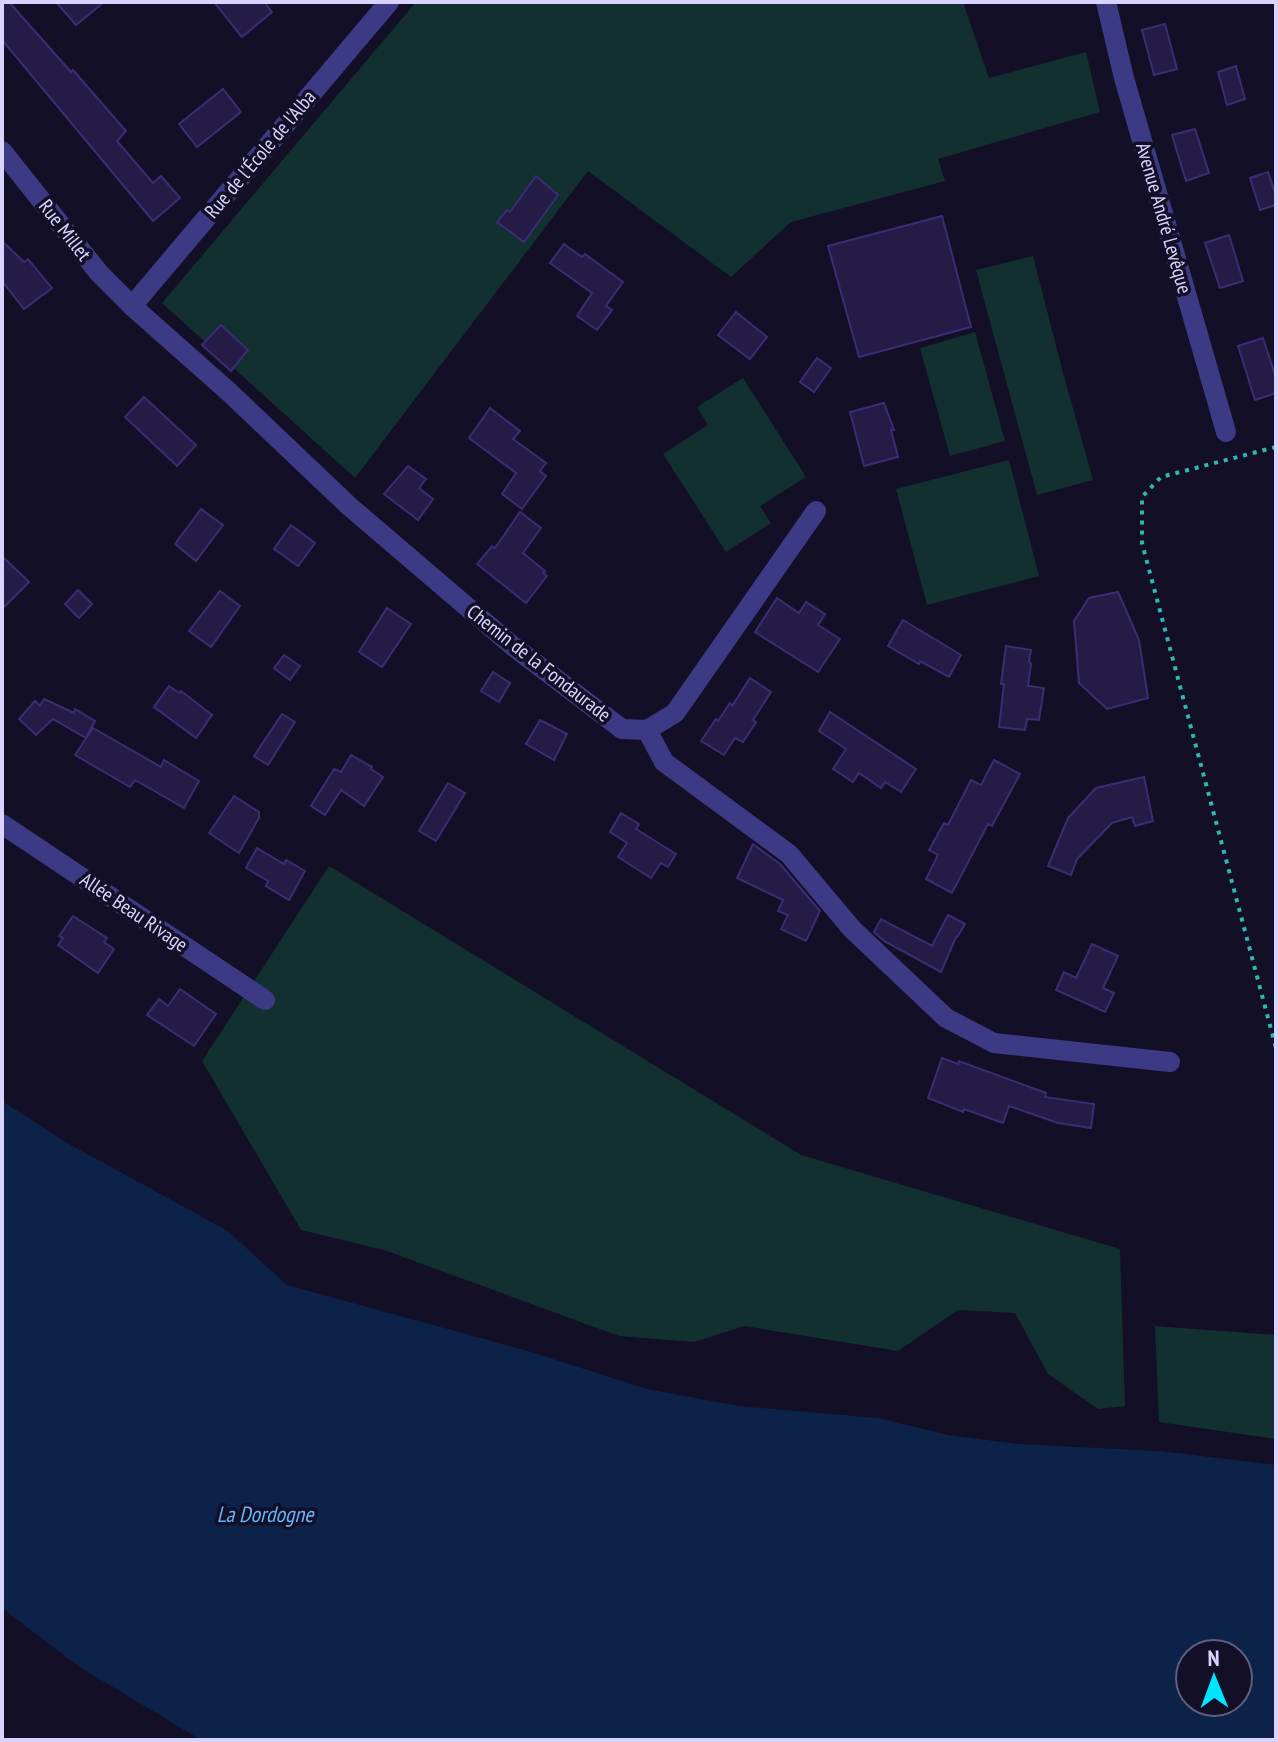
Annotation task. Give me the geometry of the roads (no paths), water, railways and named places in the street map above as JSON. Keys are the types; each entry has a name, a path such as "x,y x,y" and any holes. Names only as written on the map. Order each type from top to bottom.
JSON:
{"street":[{"name":"Rue de l'École de l'Alba","path":"132,306 389,2"},
{"name":"Avenue André Levêque","path":"1106,2 1124,78 1226,432"},
{"name":"Rue Millet","path":"2,151 99,273 132,306"},
{"name":"Chemin de la Fondaurade","path":"132,306 229,392 349,506 514,647 622,729 647,730"},
{"path":"816,511 675,713 647,730 664,762 789,854 852,929 946,1018 994,1043 1170,1062"},
{"name":"Allée Beau Rivage","path":"2,824 265,1000"}],"water":[{"name":"La Dordogne","path":"2,1101 69,1144 228,1231 287,1285 528,1351 647,1389 739,1406 878,1418 948,1435 1018,1444 1160,1451 1276,1465 1276,1740 201,1740 78,1666 2,1608"}]}
